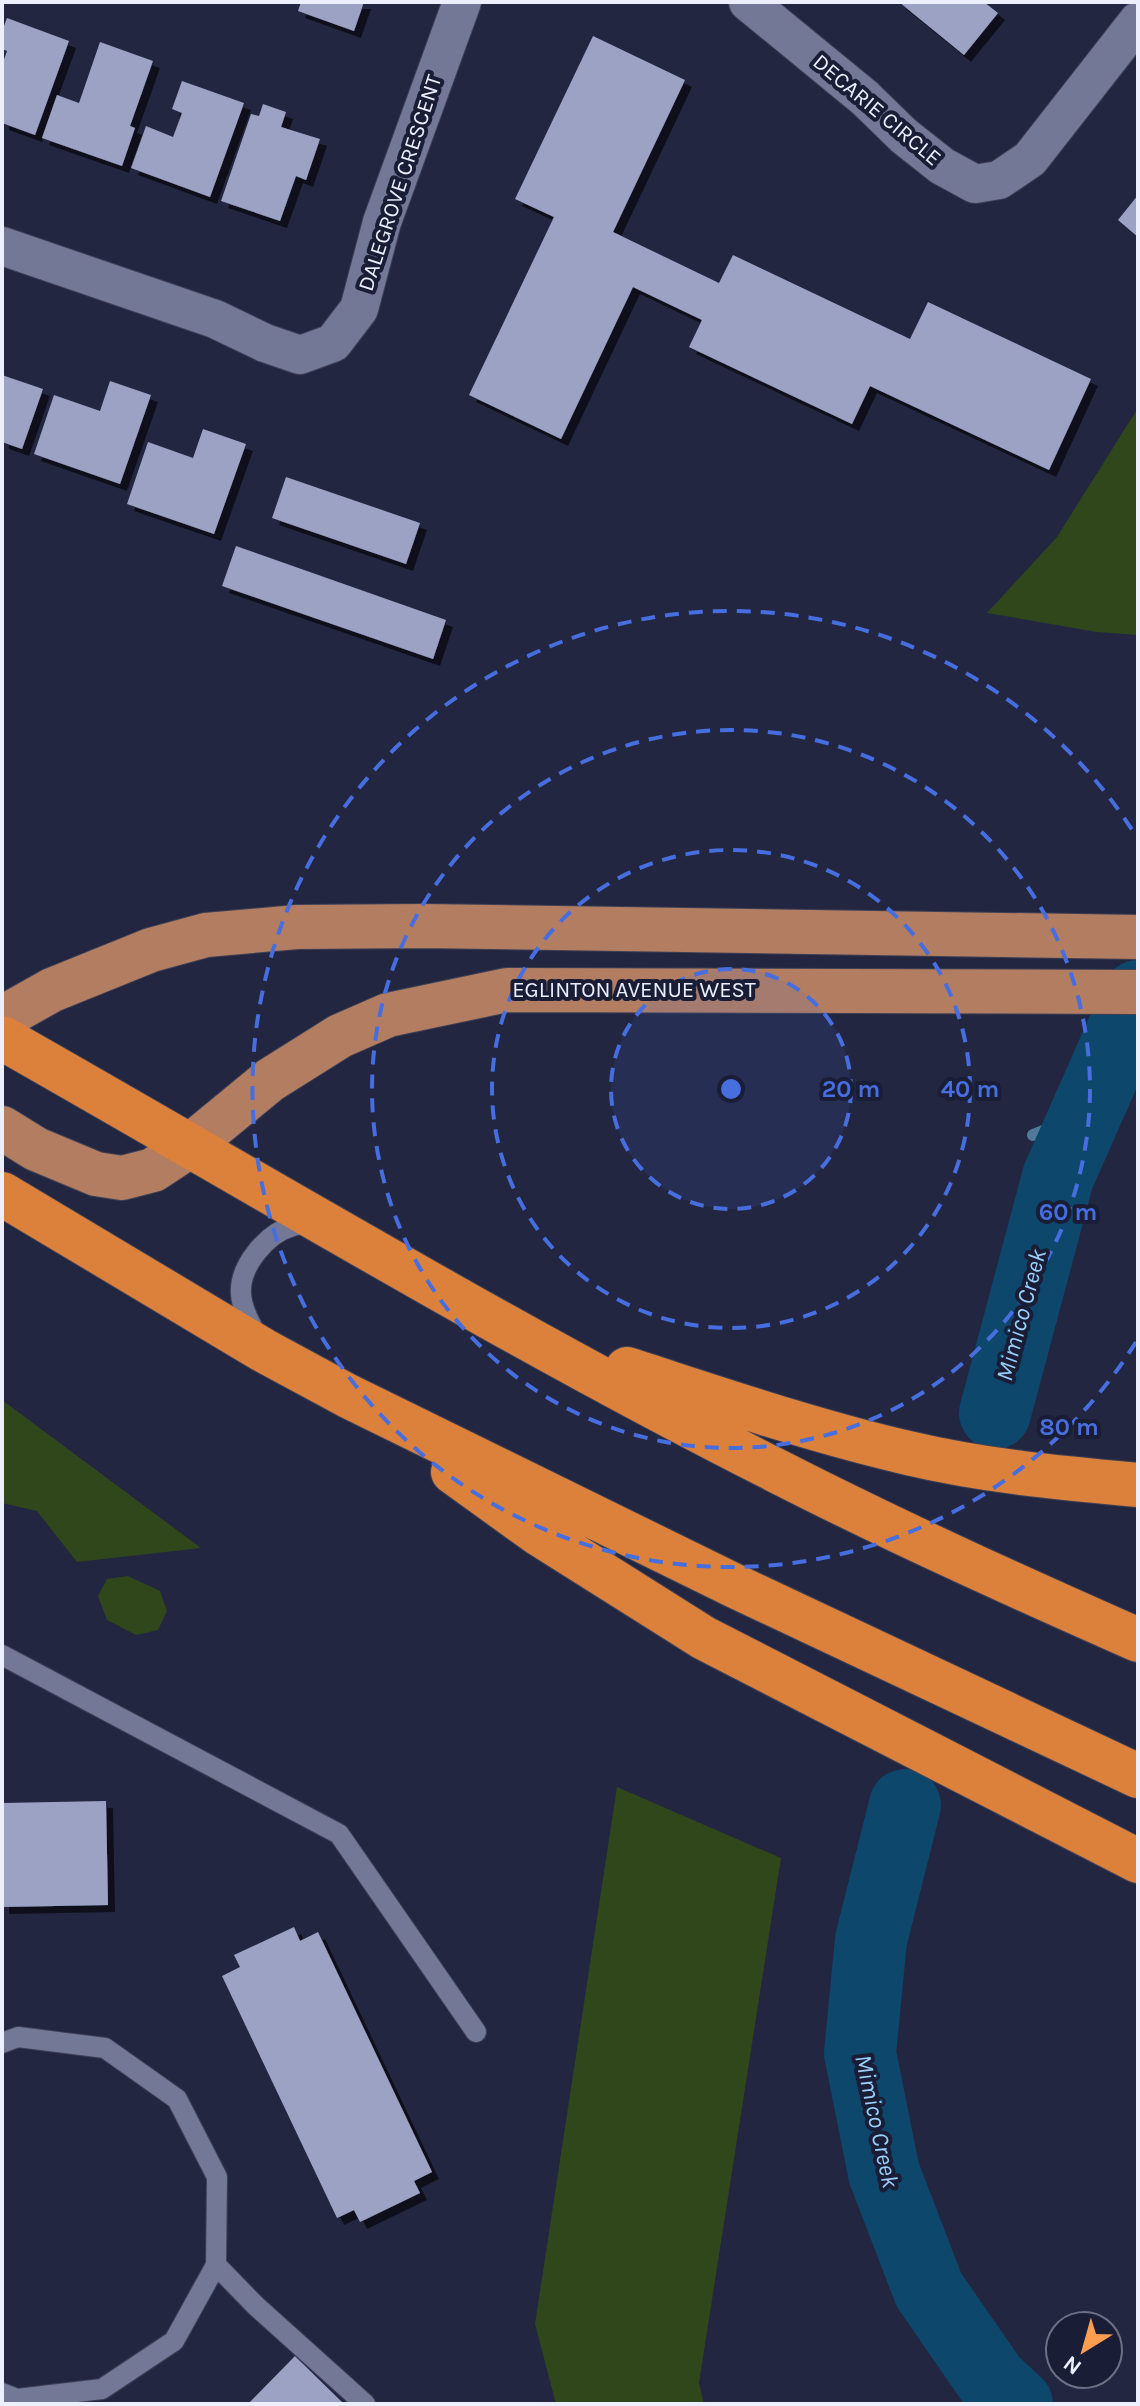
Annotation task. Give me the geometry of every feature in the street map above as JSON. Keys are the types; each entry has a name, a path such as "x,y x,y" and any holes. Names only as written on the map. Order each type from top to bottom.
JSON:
{"highway":[{"path":"2,1038 498,1322 775,1471 999,1578 1138,1640"},
{"path":"2,1194 263,1350 348,1396 723,1581 1138,1776"},
{"path":"498,1322 640,1373 911,1454 999,1470 1138,1485"},
{"path":"348,1396 539,1534 704,1638 1138,1861"}],"main road":[{"path":"2,1018 52,990 151,950 206,935 297,927 423,926 1138,937"},
{"name":"EGLINTON AVENUE WEST","path":"2,1128 36,1149 96,1174 122,1178 153,1170 191,1145 270,1080 340,1036 388,1015 493,992 585,989 1138,992"}],"street":[{"name":"DALEGROVE CRESCENT","path":"2,246 215,319 265,343 300,355 333,343 359,309 382,222 462,2"},
{"name":"DECARIE CIRCLE","path":"748,2 865,98 904,136 942,166 975,184 999,180 1030,159 1138,21"}],"lane":[{"path":"263,1350 244,1310 240,1290 250,1262 266,1240 292,1226 324,1224"},
{"path":"2,1655 339,1834 476,2032"},
{"path":"2,2043 18,2037 105,2048 177,2099 217,2177 216,2265 174,2341 102,2389 17,2399 2,2393"},
{"path":"216,2265 365,2404"}],"green space":[{"path":"1138,408 1138,635 1097,632 987,613 1057,537"},
{"path":"2,1400 201,1548 77,1562 37,1511 2,1503"},
{"path":"128,1576 160,1591 167,1611 158,1630 136,1635 107,1620 98,1596 107,1579"},
{"path":"617,1787 781,1858 699,2383 704,2404 556,2404 535,2324"}],"building":[{"path":"301,2 364,2 354,31 298,11"},
{"path":"899,2 984,2 998,13 964,55"},
{"path":"7,18 69,41 35,135 2,123 2,65 7,51 2,49 2,31"},
{"path":"593,36 685,80 613,232 719,283 733,255 910,339 928,302 1091,379 1049,470 870,386 852,424 689,347 702,320 633,287 561,439 469,395 554,217 515,199"},
{"path":"100,42 153,61 130,126 135,128 122,166 42,138 57,95 79,103"},
{"path":"182,81 244,103 210,197 131,168 146,126 173,137 182,113 172,109"},
{"path":"263,104 286,112 281,127 320,139 306,180 296,176 280,221 221,201 251,114 259,116"},
{"path":"1138,195 1138,237 1118,220"},
{"path":"2,375 43,389 22,449 2,442"},
{"path":"110,381 151,395 120,484 34,454 54,395 100,411"},
{"path":"203,429 246,444 214,534 127,504 148,442 193,458"},
{"path":"286,477 420,523 406,564 272,518"},
{"path":"236,546 446,620 433,659 222,586"},
{"path":"106,1801 108,1905 2,1907 2,1803"},
{"path":"294,1927 300,1941 318,1932 432,2172 414,2181 420,2193 360,2222 354,2210 337,2218 222,1976 240,1967 234,1955"},
{"path":"295,2356 301,2362 344,2404 248,2404"}],"waterway":[{"name":"Mimico Creek","path":"995,1413 1058,1177 1138,996"},
{"path":"1033,1135 1086,1114"},
{"name":"Mimico Creek","path":"905,1805 871,1940 860,2053 884,2173 929,2290 992,2381 1017,2404"}]}
